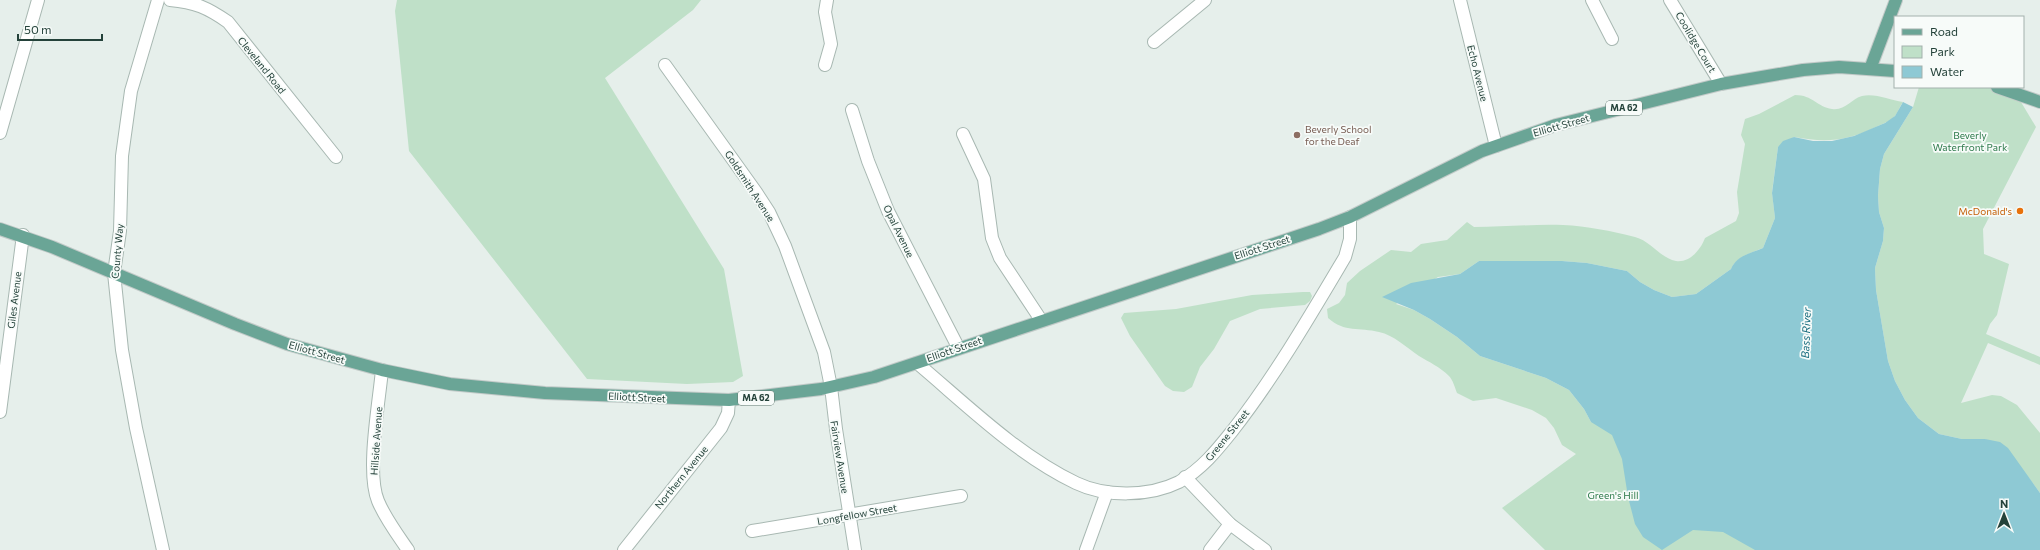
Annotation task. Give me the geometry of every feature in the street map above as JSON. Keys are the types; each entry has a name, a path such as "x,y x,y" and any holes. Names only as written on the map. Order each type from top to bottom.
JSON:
{"main road":[{"path":"1870,69 1896,0"},
{"name":"Elliott Street","path":"0,228 23,235 260,334 314,352 421,379 477,388 729,400 780,396 831,387 874,377 917,363 958,347 1319,229 1350,217 1459,162 1496,146 1556,125 1721,84 1803,70 1839,67 1894,71"},
{"path":"2001,88 2040,102"}],"street":[{"path":"0,134 38,0"},
{"name":"County Way","path":"158,0 131,92 122,156 120,231 114,273 122,350 136,428 163,550"},
{"name":"Cleveland Road","path":"170,0 191,2 208,8 228,22 336,157"},
{"path":"825,66 831,44 825,12 827,0"},
{"path":"1154,42 1204,0"},
{"name":"Echo Avenue","path":"1460,0 1496,146"},
{"path":"1592,0 1612,39"},
{"name":"Coolidge Court","path":"1670,0 1721,84"},
{"name":"Goldsmith Avenue","path":"665,65 722,142 769,212 785,246 824,352 831,387"},
{"name":"Opal Avenue","path":"852,110 868,161 888,211 958,347"},
{"path":"963,134 984,179 992,238 1000,258 1041,320"},
{"name":"Greene Street","path":"917,363 1038,462 1076,484 1107,492 1141,493 1179,482 1208,461 1240,420 1288,350 1345,257 1350,240 1350,217"},
{"name":"Giles Avenue","path":"0,412 3,364 23,235"},
{"name":"Hillside Avenue","path":"382,370 373,459 373,486 378,501 387,519 408,550"},
{"name":"Fairview Avenue","path":"831,387 855,550"},
{"name":"Northern Avenue","path":"630,547 721,428 728,413 729,400"},
{"path":"1185,477 1230,524 1265,550"},
{"path":"1086,550 1107,492"},
{"name":"Longfellow Street","path":"752,531 961,496"},
{"path":"1210,550 1230,524"}],"green space":[{"path":"397,0 701,0 693,10 605,78 724,269 743,376 733,382 687,384 587,379 409,151 395,11"},
{"name":"Beverly Waterfront Park","path":"1919,88 2001,88 2015,92 2036,127 1983,229 1984,254 2009,264 1997,315 1990,324 1986,334 2040,357 2040,365 1988,343 1961,403 1992,395 2001,396 2017,405 2040,433 2040,493 2029,478 1985,439 1962,439 1939,434 1918,418 1905,400 1895,381 1888,361 1876,290 1875,268 1883,241 1884,228 1879,212 1878,196 1880,169 1884,154 1913,107"},
{"name":"Green's Hill","path":"1795,95 1806,97 1822,106 1832,109 1844,107 1858,98 1867,95 1903,102 1893,118 1884,124 1865,132 1836,140 1816,140 1794,137 1778,147 1772,192 1775,218 1763,248 1740,258 1731,269 1696,294 1672,297 1654,290 1640,282 1627,271 1587,263 1562,261 1479,261 1460,274 1438,277 1396,304 1414,310 1430,319 1457,337 1480,356 1546,378 1569,390 1584,409 1591,422 1616,425 1763,550 1545,550 1502,508 1576,454 1562,445 1554,428 1546,418 1532,410 1496,398 1473,401 1457,393 1452,380 1446,373 1395,339 1379,332 1340,326 1328,318 1327,309 1339,303 1345,295 1347,283 1360,271 1391,250 1411,252 1421,244 1447,240 1467,222 1474,227 1552,225 1599,229 1641,239 1665,257 1676,261 1686,260 1698,251 1705,238 1736,221 1739,213 1737,192 1745,144 1741,135 1745,119 1759,114"},
{"path":"1310,292 1312,296 1310,301 1305,305 1260,309 1230,321 1214,349 1200,367 1192,387 1184,392 1173,391 1165,386 1130,336 1121,318 1124,313 1176,309 1252,295"}],"water":[{"name":"Bass River","path":"1903,102 1913,107 1884,154 1880,169 1878,196 1879,212 1884,228 1883,241 1875,268 1876,290 1888,361 1895,381 1905,400 1918,418 1939,434 1962,439 1985,439 2000,442 2008,448 2040,493 2040,550 1755,550 1723,532 1693,530 1662,550 1643,537 1635,524 1628,497 1622,459 1612,435 1591,422 1584,409 1569,390 1546,378 1480,356 1457,337 1430,319 1414,310 1382,297 1411,283 1460,274 1479,261 1562,261 1587,263 1627,271 1640,282 1654,290 1672,297 1696,294 1731,269 1740,258 1763,248 1775,218 1772,193 1778,147 1783,141 1794,137 1813,141 1832,141 1854,136 1885,123 1895,116"}],"place":[{"name":"Beverly School for the Deaf","path":"1297,135"},
{"name":"McDonald's","path":"2020,211"}]}
